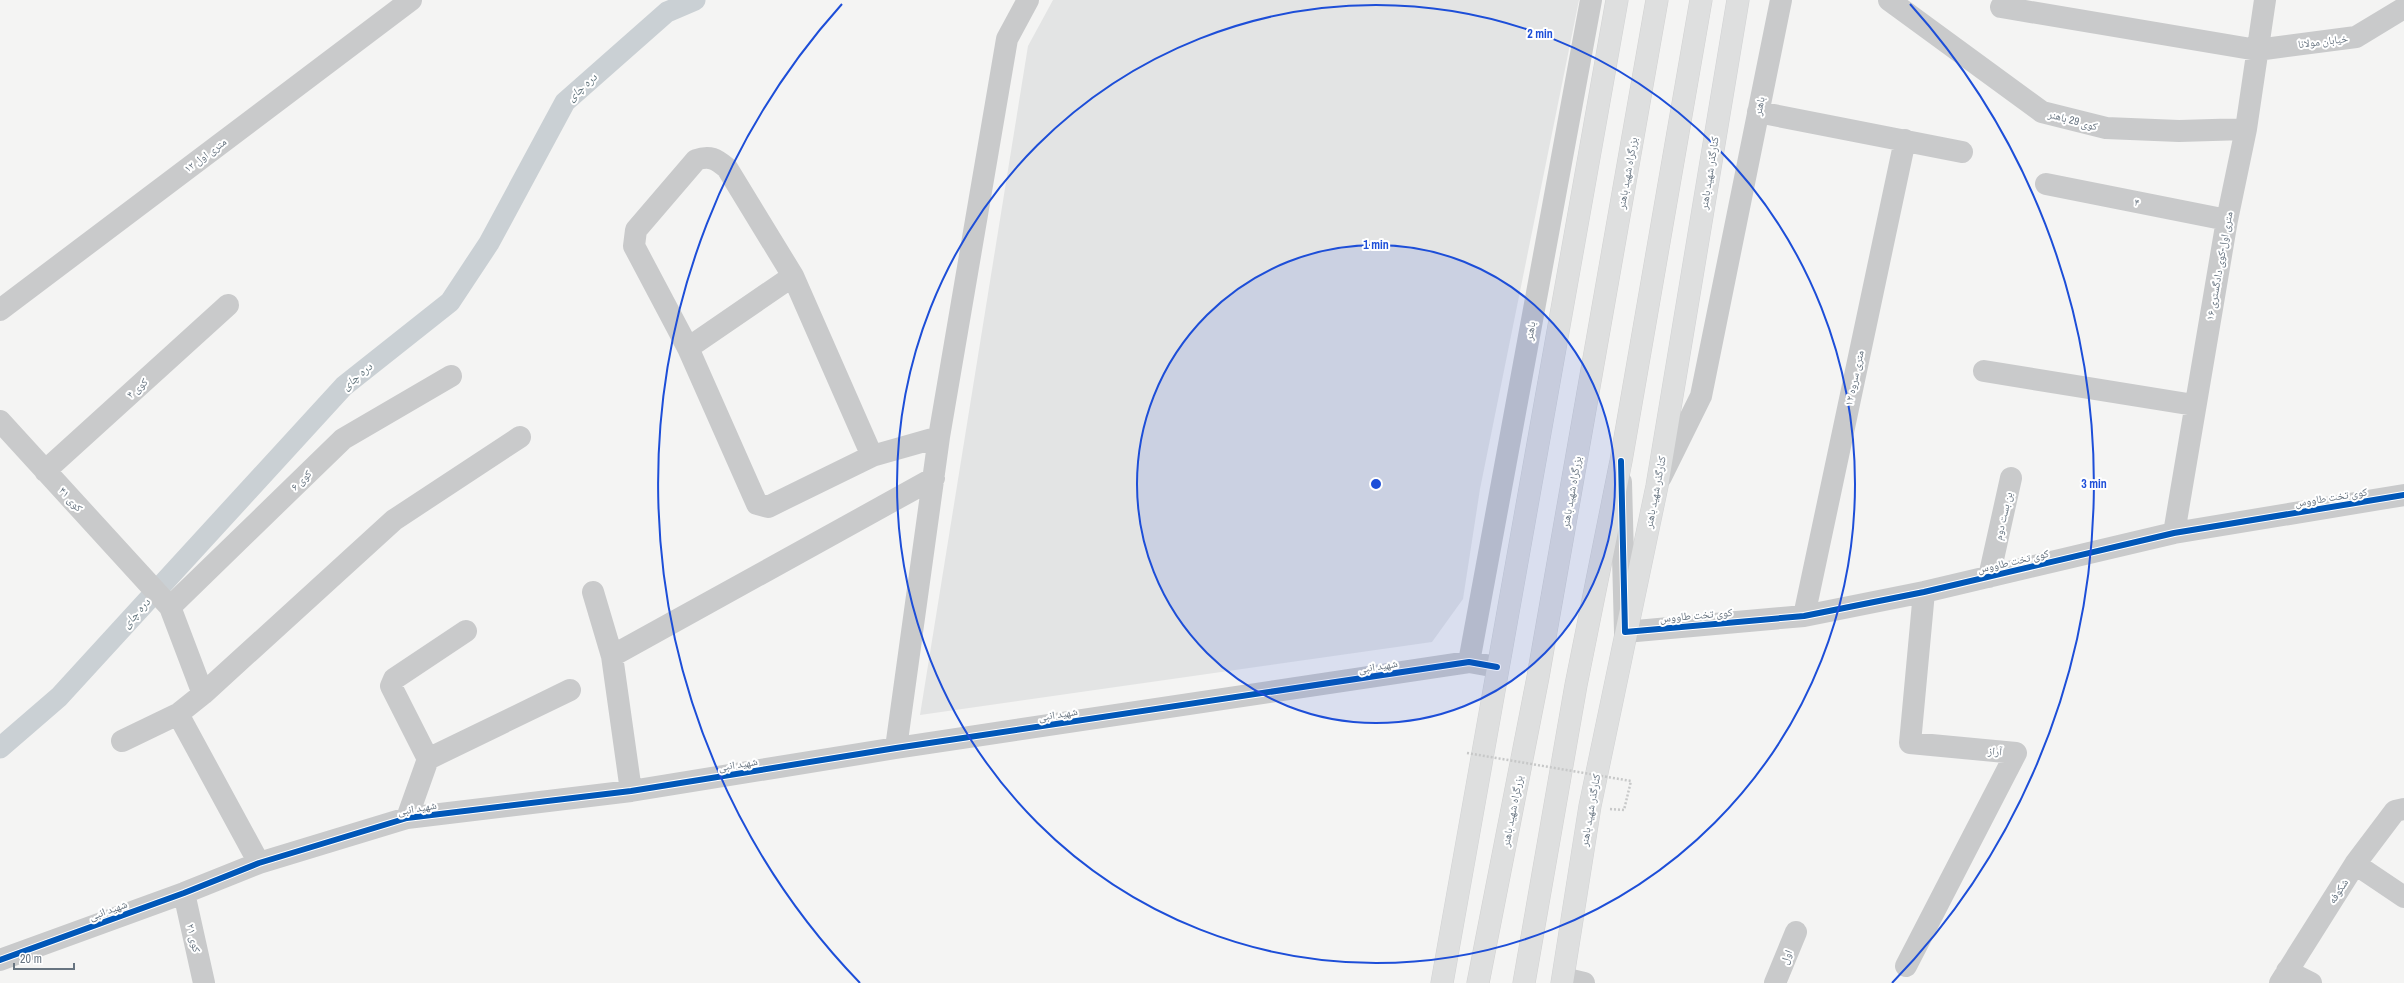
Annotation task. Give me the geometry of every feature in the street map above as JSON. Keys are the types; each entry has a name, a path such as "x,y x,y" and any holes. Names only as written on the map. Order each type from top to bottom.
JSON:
{"main road":[{"path":"1442,983 1616,0"},
{"name":"بزرگراه شهید باهنر","path":"1478,983 1538,677 1657,0"},
{"path":"1524,983 1576,685 1621,461 1701,0"},
{"name":"کنارگذر شهید باهنر","path":"1562,980 1590,806 1625,632 1657,486 1738,0"}],"street":[{"name":"۱۲ متری اول","path":"0,310 411,0"},
{"path":"896,748 940,437 1007,39 1028,0"},
{"name":"باهنر","path":"1469,662 1591,0"},
{"name":"باهنر","path":"1657,486 1701,396 1781,0"},
{"name":"کوی 29 باهنر","path":"1889,0 2042,112 2106,128 2178,131 2246,129"},
{"name":"۱۶ متری اول-کوی دادگستری","path":"2174,533 2194,405 2227,220 2246,129 2265,0"},
{"name":"خیابان مولانا","path":"2001,7 2257,50 2356,37 2404,8"},
{"path":"1758,112 1962,152"},
{"name":"۱۲ متری سروه","path":"1804,616 1904,140"},
{"path":"872,456 794,276 727,168 715,158 706,157 696,160 636,230 634,246 688,348 756,504 768,507 872,456 940,437"},
{"name":"۴","path":"2046,184 2227,220"},
{"path":"688,348 794,276"},
{"name":"کوی ۴","path":"45,471 228,305"},
{"path":"1984,371 2194,405"},
{"name":"کوی ۶","path":"170,607 343,439 451,376"},
{"name":"کوی ۴۱","path":"0,422 170,607"},
{"path":"122,741 178,714 203,694 394,520 520,437"},
{"path":"1621,461 1625,632"},
{"path":"612,656 934,478"},
{"name":"بن بست دوم","path":"1989,577 2011,478"},
{"name":"کوی تخت طاووس","path":"1625,632 1804,616 1924,592 2174,533 2404,495"},
{"path":"593,592 612,656 631,791"},
{"name":"آراز","path":"1906,966 2016,753 1910,743 1924,592"},
{"path":"170,607 203,694"},
{"path":"428,759 391,686 394,679 466,630"},
{"name":"شهید انبی","path":"0,960 184,893 259,863 407,818 631,791 896,748 1469,662 1497,667"},
{"path":"407,818 428,759 570,690"},
{"path":"178,714 259,863"},
{"name":"شکوفه","path":"2283,977 2356,864 2395,810 2404,809"},
{"path":"2356,864 2404,897"},
{"name":"کوی ۲۱","path":"184,893 204,983"},
{"name":"اول","path":"1775,983 1796,932"},
{"path":"2283,977 2311,983"},
{"path":"1562,980 1584,983"}],"path":[{"path":"1467,753 1631,781 1624,810"}],"shaded area":[{"path":"1053,0 1579,0 1480,489 1463,599 1432,642 920,715 1028,46"}],"waterway":[{"name":"دره چای","path":"0,748 59,697 344,386 450,302 489,243 565,102 667,12 695,0"}],"cycle path":[{"path":"1621,461 1625,632 1804,616 1924,592 2174,533 2404,495"},
{"path":"0,960 184,893 259,863 407,818 631,791 896,748 1469,662 1497,667"}]}
